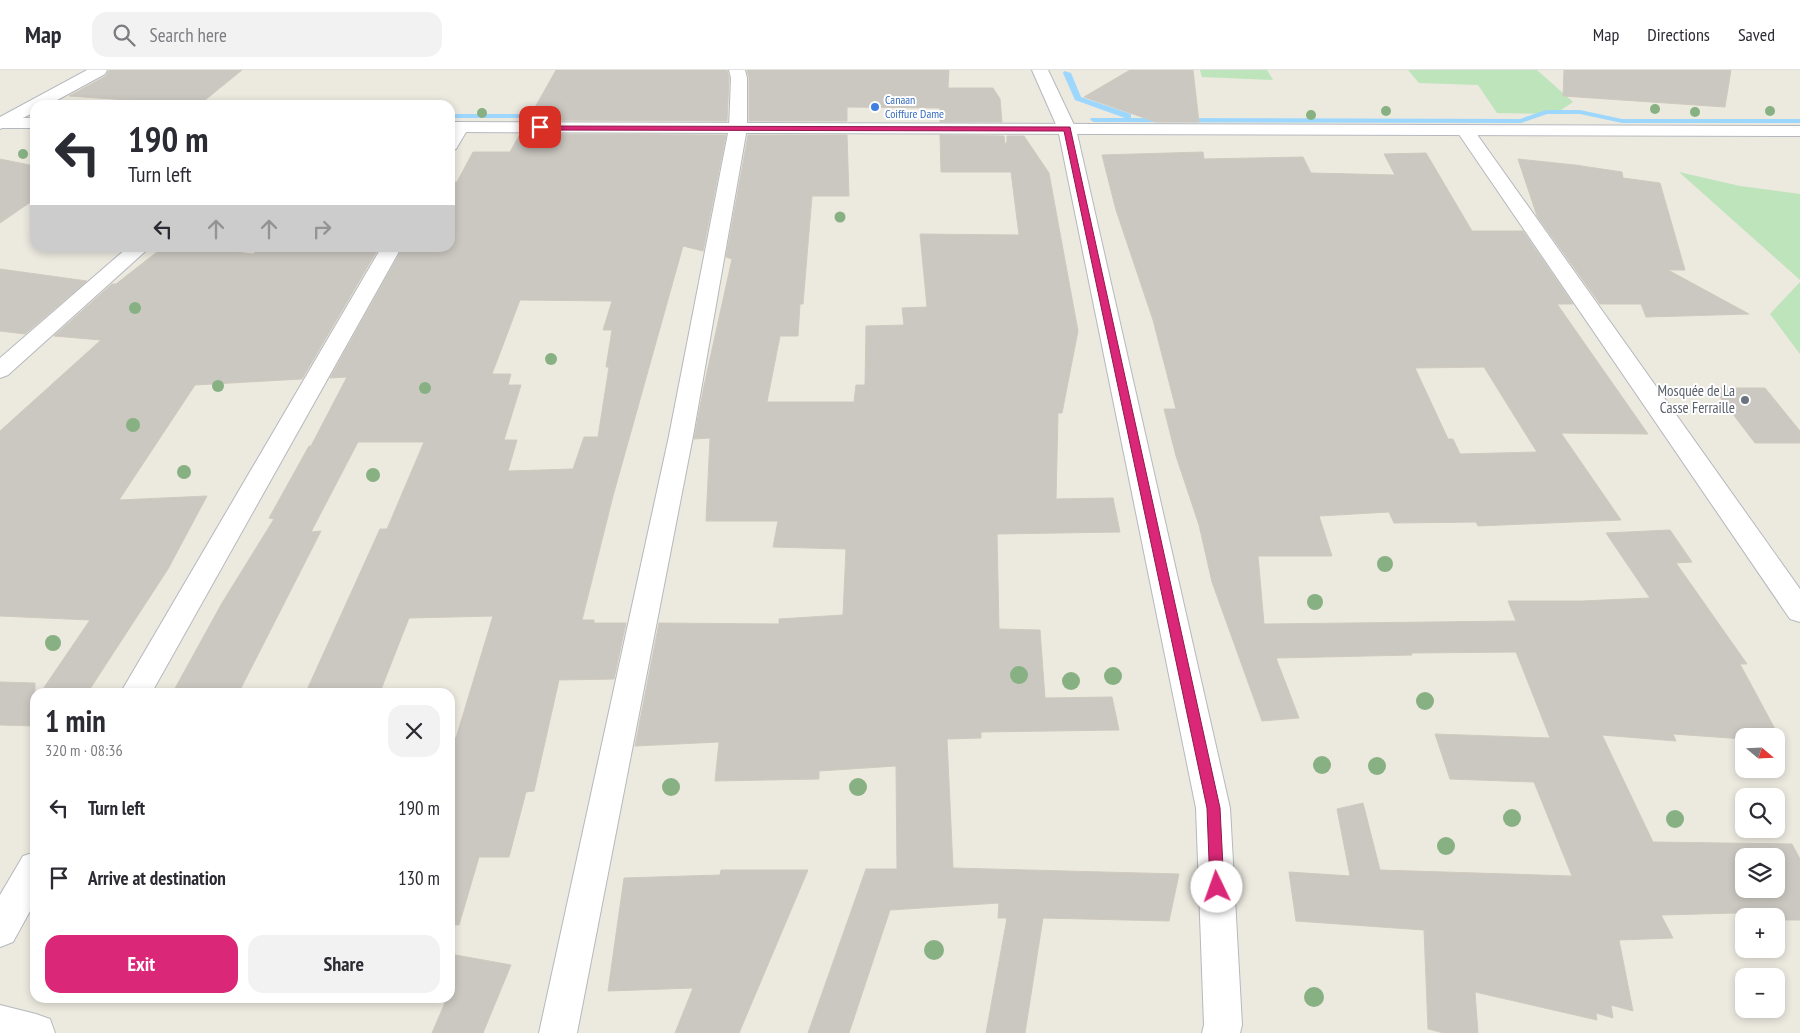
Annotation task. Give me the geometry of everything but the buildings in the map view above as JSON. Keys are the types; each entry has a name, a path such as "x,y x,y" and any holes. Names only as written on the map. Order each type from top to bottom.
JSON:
{"street":[{"path":"43,100 99,70"},
{"path":"558,1033 681,436 738,128 739,78 737,70"},
{"path":"1040,70 1067,129 1214,808 1222,1033"},
{"path":"0,123 30,107"},
{"path":"0,123 30,123"},
{"path":"455,127 1800,131"},
{"path":"1465,130 1800,610"},
{"path":"0,370 135,252"},
{"path":"138,688 389,252"},
{"path":"0,929 30,877"},
{"path":"0,1024 36,1033"}],"green space":[{"path":"1200,70 1267,70 1273,80 1202,77"},
{"path":"1408,70 1537,70 1573,102 1555,114 1497,113 1478,85 1419,83"},
{"path":"1679,172 1740,186 1800,194 1800,280"},
{"path":"1800,282 1800,354 1770,314"}],"waterway":[{"path":"1067,73 1078,98 1128,116"},
{"path":"1094,120 1521,121 1546,112 1580,112 1622,121 1800,121"},
{"path":"455,116 546,116"}],"place":[{"name":"Canaan Coiffure Dame","path":"875,107"},
{"name":"Mosquée de La Casse Ferraille","path":"1745,400"}],"route":[{"path":"540,127 1067,129 1214,808 1217,887"}]}
